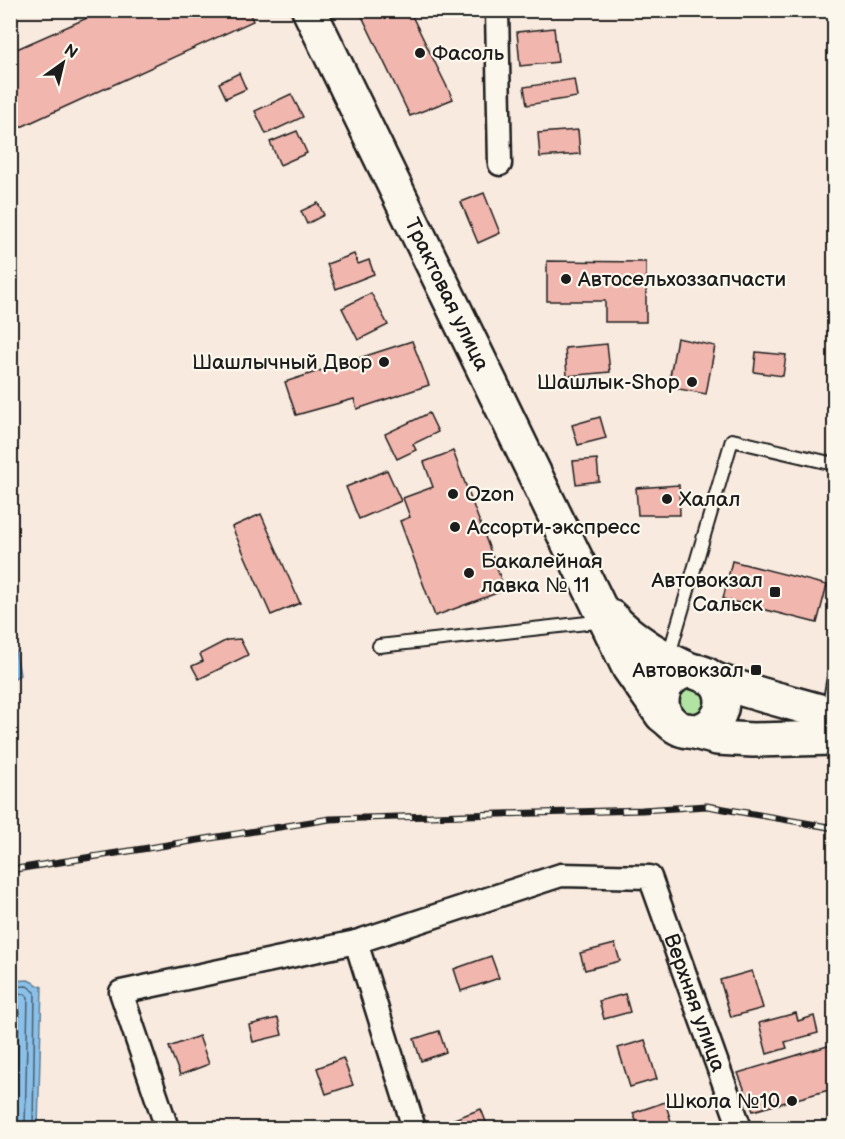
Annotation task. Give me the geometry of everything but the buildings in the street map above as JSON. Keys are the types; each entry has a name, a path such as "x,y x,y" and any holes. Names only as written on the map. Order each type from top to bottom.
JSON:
{"main road":[{"name":"Трактовая улица","path":"309,10 586,580"},
{"path":"586,580 629,668 662,715 680,727 717,738 753,740 832,722"},
{"path":"586,580 611,617 626,633 647,649 668,659 698,672 708,676 716,682 721,691 722,702 715,720 707,727 698,730 680,727 666,716 663,696 672,679 680,674 698,672 832,722"}],"street":[{"path":"496,10 500,164"},
{"name":"Верхняя улица","path":"356,942 561,875 650,877 740,1128"},
{"path":"166,1128 121,992 356,942 414,1128"}],"lane":[{"path":"668,659 732,440 834,465"},
{"path":"379,646 606,621"},
{"path":"832,722 834,677"}],"green space":[{"path":"689,681 705,690 710,702 706,715 694,725 668,699 680,684"}],"water":[{"path":"10,619 20,675 11,680 10,680"},
{"path":"28,980 42,987 38,1128 11,1128 11,981"}],"railway":[{"path":"10,870 330,819 707,806 834,828"}],"place":[{"name":"Фасоль","path":"420,53"},
{"name":"Автосельхоззапчасти","path":"566,279"},
{"name":"Шашлычный Двор","path":"384,362"},
{"name":"Шашлык-Shop","path":"692,382"},
{"name":"Ozon","path":"453,494"},
{"name":"Халал","path":"667,499"},
{"name":"Ассорти-экспресс","path":"455,527"},
{"name":"Бакалейная лавка № 11","path":"469,573"},
{"name":"Автовокзал Сальск","path":"775,592"},
{"name":"Автовокзал","path":"756,670"},
{"name":"Школа №10","path":"792,1101"}]}
